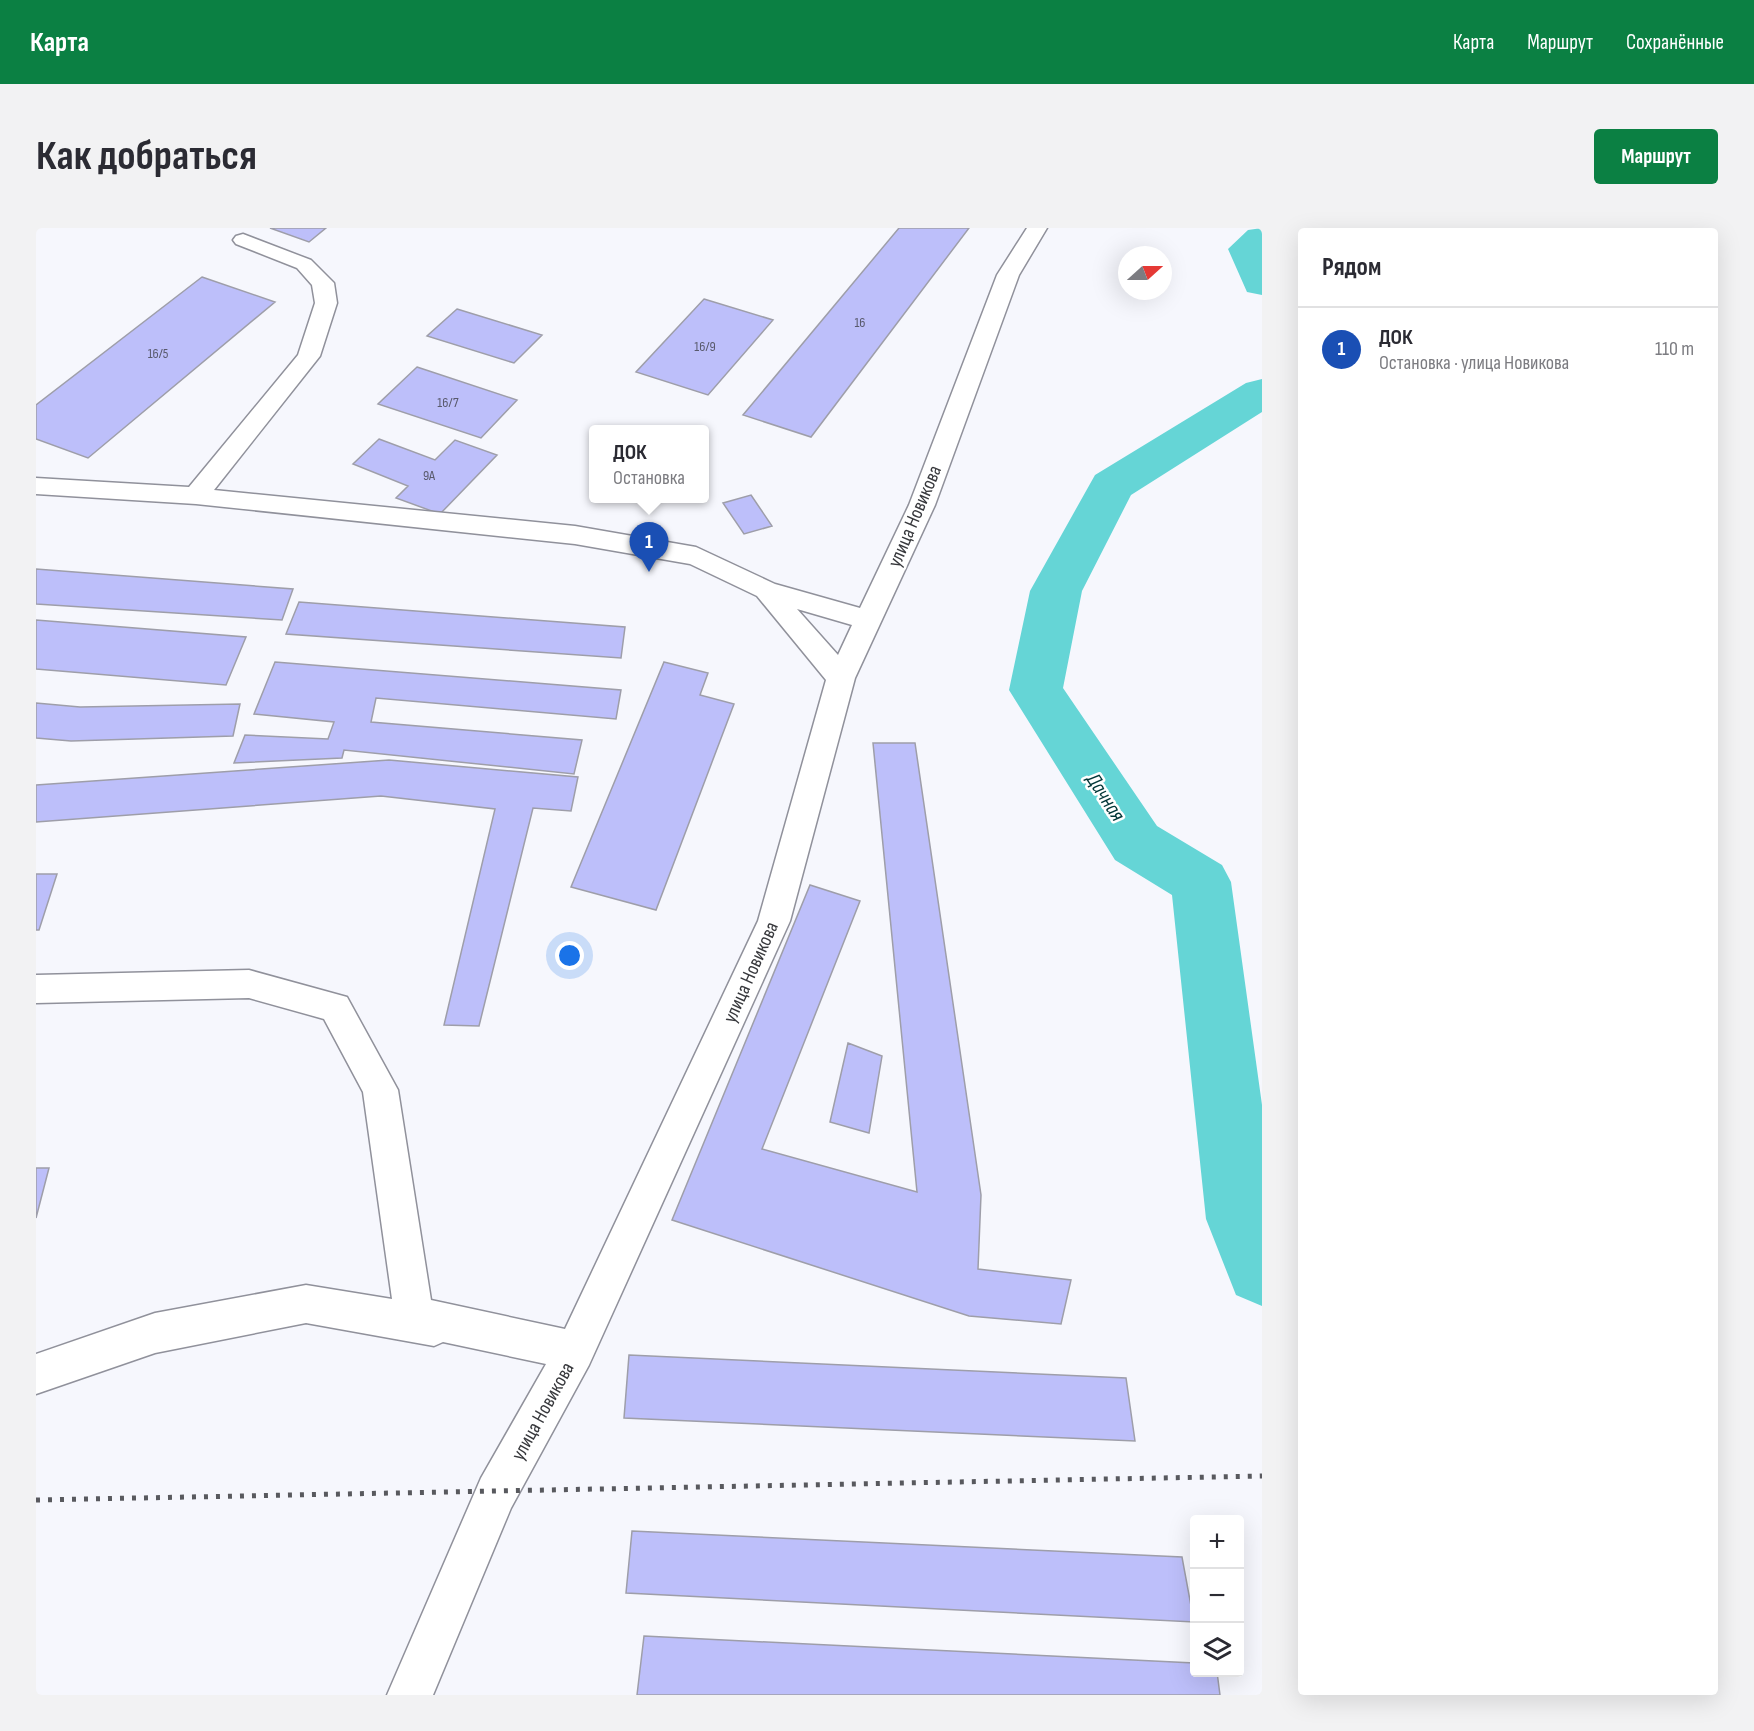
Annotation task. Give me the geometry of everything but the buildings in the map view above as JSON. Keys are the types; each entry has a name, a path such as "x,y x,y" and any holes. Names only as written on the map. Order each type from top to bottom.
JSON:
{"street":[{"name":"улица Новикова","path":"410,1695 495,1493 575,1351 774,921 841,678 922,505 1008,275 1037,228"},
{"path":"196,496 309,356 326,303 323,283 304,264 243,240"},
{"path":"36,486 196,496 586,537 696,556 766,590 868,620"},
{"path":"766,590 841,678"},
{"path":"36,989 249,984 335,1007 380,1089 414,1316 575,1351"},
{"path":"36,1374 155,1333 306,1304 575,1351"}],"waterway":[{"name":"Дачная","path":"1262,238 1248,249 1262,283"},
{"name":"Дачная","path":"1262,392 1112,486 1056,591 1036,690 1136,843 1201,882 1242,1219 1262,1270"}],"railway":[{"path":"36,1500 1262,1476"}],"place":[{"name":"ДОК","path":"649,572"}]}
